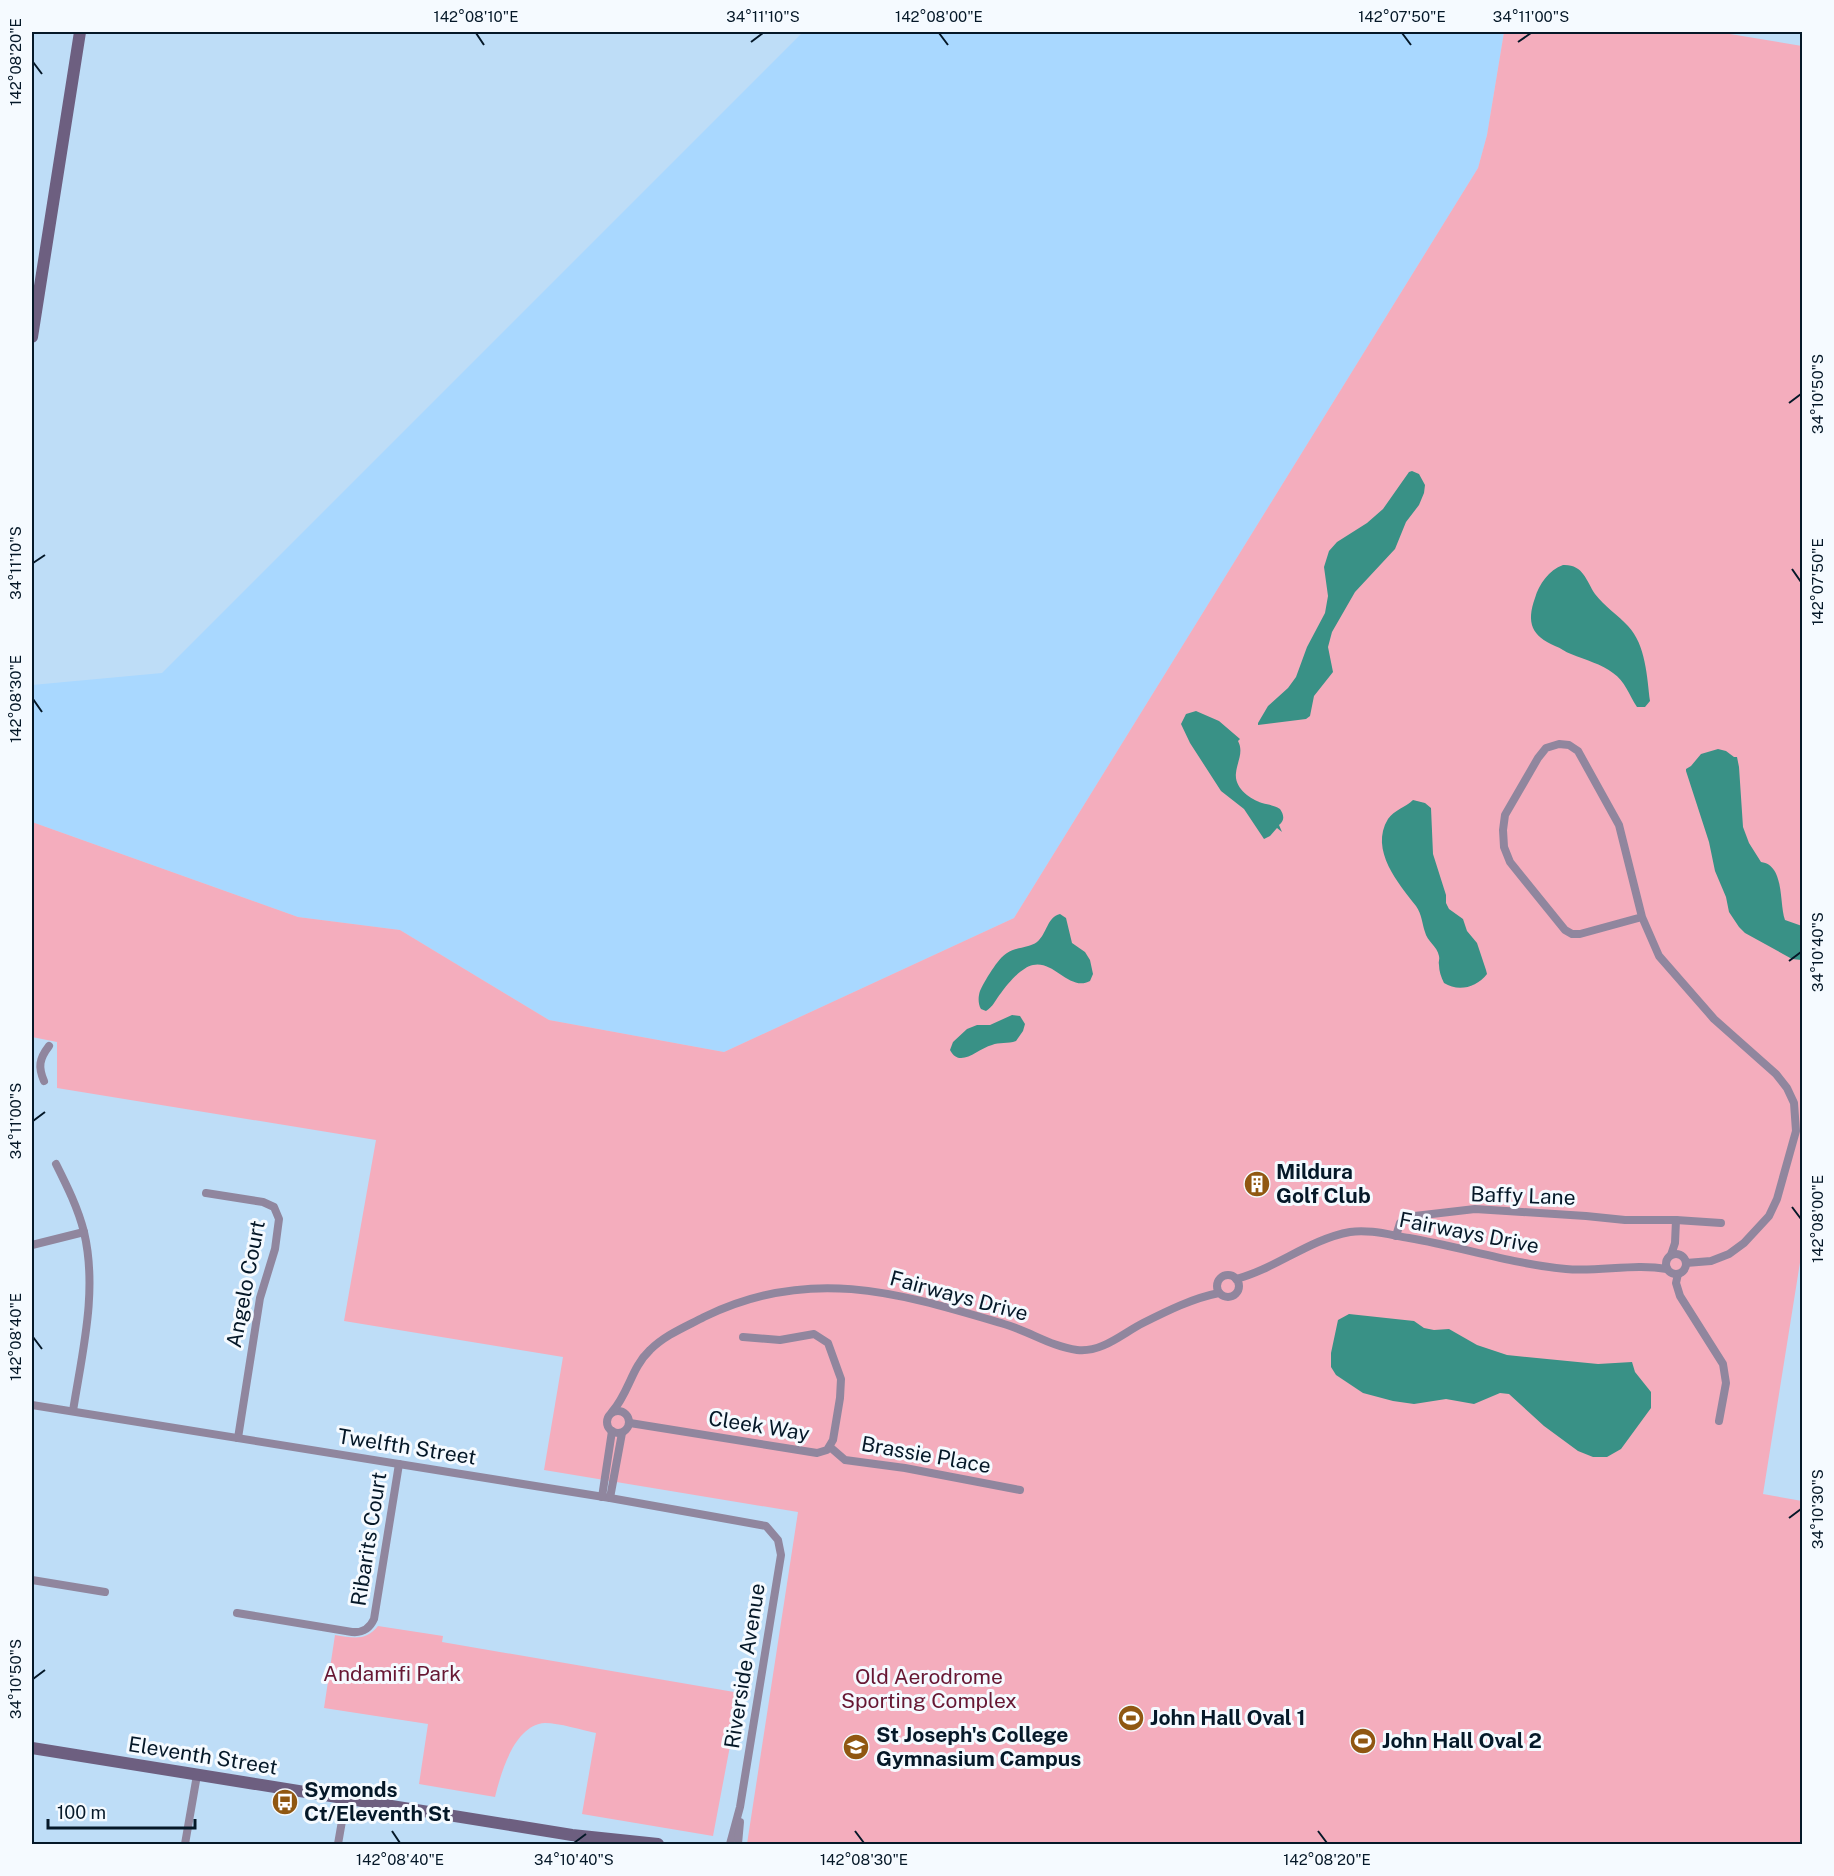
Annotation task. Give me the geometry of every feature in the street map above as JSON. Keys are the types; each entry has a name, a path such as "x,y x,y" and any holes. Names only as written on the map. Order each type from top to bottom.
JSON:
{"main road":[{"path":"32,337 80,32"},
{"name":"Eleventh Street","path":"32,1748 346,1798 571,1840 658,1845"},
{"name":"Eleventh Street","path":"616,1841 630,1845"}],"street":[{"name":"Fairways Drive","path":"1237,1282 1326,1240 1347,1233 1366,1231 1448,1245 1547,1267 1591,1270 1652,1266 1674,1261 1711,1261 1729,1254 1744,1243 1768,1216 1777,1199 1797,1131 1796,1111 1787,1088 1776,1074 1714,1019 1666,966 1654,947 1642,917 1619,825 1602,792 1578,751 1569,745 1559,744 1546,748 1505,815 1504,847 1510,862 1565,930 1572,934 1580,934 1642,917"},
{"path":"44,1081 36,1062 49,1046"},
{"path":"56,1164 71,1194 84,1232 90,1272 90,1295 73,1411"},
{"name":"Angelo Court","path":"206,1193 269,1204 276,1210 279,1219 272,1262 260,1298 238,1438"},
{"name":"Baffy Lane","path":"1396,1236 1400,1223 1406,1217 1475,1209 1624,1220 1676,1220"},
{"path":"1674,1261 1683,1271 1678,1274 1670,1273 1674,1261 1676,1220 1721,1223"},
{"path":"32,1245 84,1232"},
{"path":"1678,1274 1676,1283 1680,1296 1723,1364 1726,1393 1719,1421"},
{"path":"1229,1276 1237,1282 1237,1292 1232,1296 1225,1297 1218,1290 1222,1277 1229,1276"},
{"name":"Fairways Drive","path":"612,1412 622,1398 636,1368 647,1353 663,1339 729,1306 776,1293 835,1288 903,1296 1011,1326 1061,1346 1078,1350 1098,1348 1145,1322 1218,1290"},
{"name":"Cleek Way","path":"630,1424 817,1453 824,1452 833,1440 841,1385 828,1343 814,1334 780,1340 743,1337"},
{"path":"606,1497 622,1432 630,1424 622,1398"},
{"name":"Twelfth Street","path":"32,1405 606,1497 760,1524 774,1533"},
{"path":"606,1497 612,1431 607,1421 612,1412 620,1410 626,1414"},
{"path":"612,1431 622,1432"},
{"name":"Brassie Place","path":"830,1447 838,1455 851,1461 905,1468 1020,1490"},
{"name":"Ribarits Court","path":"237,1613 352,1632 368,1628 374,1619 399,1464"},
{"name":"Riverside Avenue","path":"730,1845 740,1807 781,1555 774,1533"},
{"path":"32,1580 105,1592"},
{"path":"185,1845 197,1775"},
{"path":"338,1845 346,1798"},
{"name":"Riverside Avenue","path":"738,1845 740,1807"}],"shaded area":[{"path":"803,32 1504,32 1487,135 1478,168 1014,918 724,1052 549,1020 400,930 298,917 32,822 32,685 162,673"},
{"path":"1412,471 1419,474 1425,485 1424,493 1419,505 1406,522 1395,549 1355,592 1332,632 1328,647 1333,672 1314,696 1310,716 1306,719 1258,725 1268,706 1288,688 1296,677 1307,647 1325,613 1328,596 1324,567 1329,551 1337,542 1367,523 1383,509"},
{"path":"1563,565 1570,565 1580,570 1595,594 1624,622 1639,642 1650,701 1645,707 1637,707 1624,684 1613,673 1547,642 1533,628 1532,607 1539,588 1549,574"},
{"path":"1196,711 1219,721 1240,739 1236,778 1240,788 1253,799 1280,809 1283,817 1279,825 1282,832 1277,828 1264,839 1244,809 1221,791 1190,743 1181,724 1186,714"},
{"path":"1718,749 1737,757 1743,827 1749,843 1761,862 1769,865 1778,877 1785,920 1802,926 1801,960 1792,959 1745,933 1729,912 1686,771 1701,754"},
{"path":"1413,800 1425,803 1431,808 1433,854 1446,895 1446,903 1449,909 1463,919 1467,931 1477,943 1486,970 1487,974 1483,979 1467,987 1449,986 1444,983 1440,972 1438,952 1426,935 1420,913 1388,866 1384,854 1383,831 1388,819"},
{"path":"1060,914 1066,918 1072,943 1085,952 1090,960 1093,974 1090,981 1076,982 1048,967 1029,966 1015,976 993,1005 986,1011 981,1009 980,991 1003,956 1037,942 1052,919"},
{"path":"1012,1015 1020,1016 1025,1024 1016,1041 995,1044 964,1058 959,1058 950,1050 953,1042 967,1029 977,1025 990,1025"},
{"path":"1349,1314 1414,1321 1424,1328 1434,1330 1449,1329 1477,1345 1507,1355 1598,1364 1632,1362 1635,1372 1651,1392 1651,1408 1621,1449 1607,1457 1593,1457 1578,1451 1544,1426 1509,1394 1500,1393 1474,1404 1446,1399 1414,1404 1363,1393 1336,1375 1331,1367 1331,1353 1338,1320"}],"green space":[{"name":"Old Aerodrome Sporting Complex","path":"1504,32 1718,32 1802,46 1802,1250 1763,1494 1802,1501 1802,1844 747,1844 798,1512 544,1470 563,1357 344,1321 376,1140 57,1088 57,1042 32,1037 32,822 298,917 400,930 549,1020 724,1052 1014,918 1478,168 1487,135"},
{"name":"Andamifi Park","path":"378,1626 443,1636 442,1642 740,1693 713,1836 582,1814 596,1733 557,1724 545,1723 534,1726 517,1741 505,1764 495,1797 419,1784 428,1724 324,1708 335,1635 364,1636"}],"place":[{"name":"Mildura Golf Club","path":"1257,1184"},
{"name":"John Hall Oval 1","path":"1131,1718"},
{"name":"John Hall Oval 2","path":"1363,1741"},
{"name":"St Joseph's College Gymnasium Campus","path":"856,1747"},
{"name":"Symonds Ct/Eleventh St","path":"285,1802"}]}
